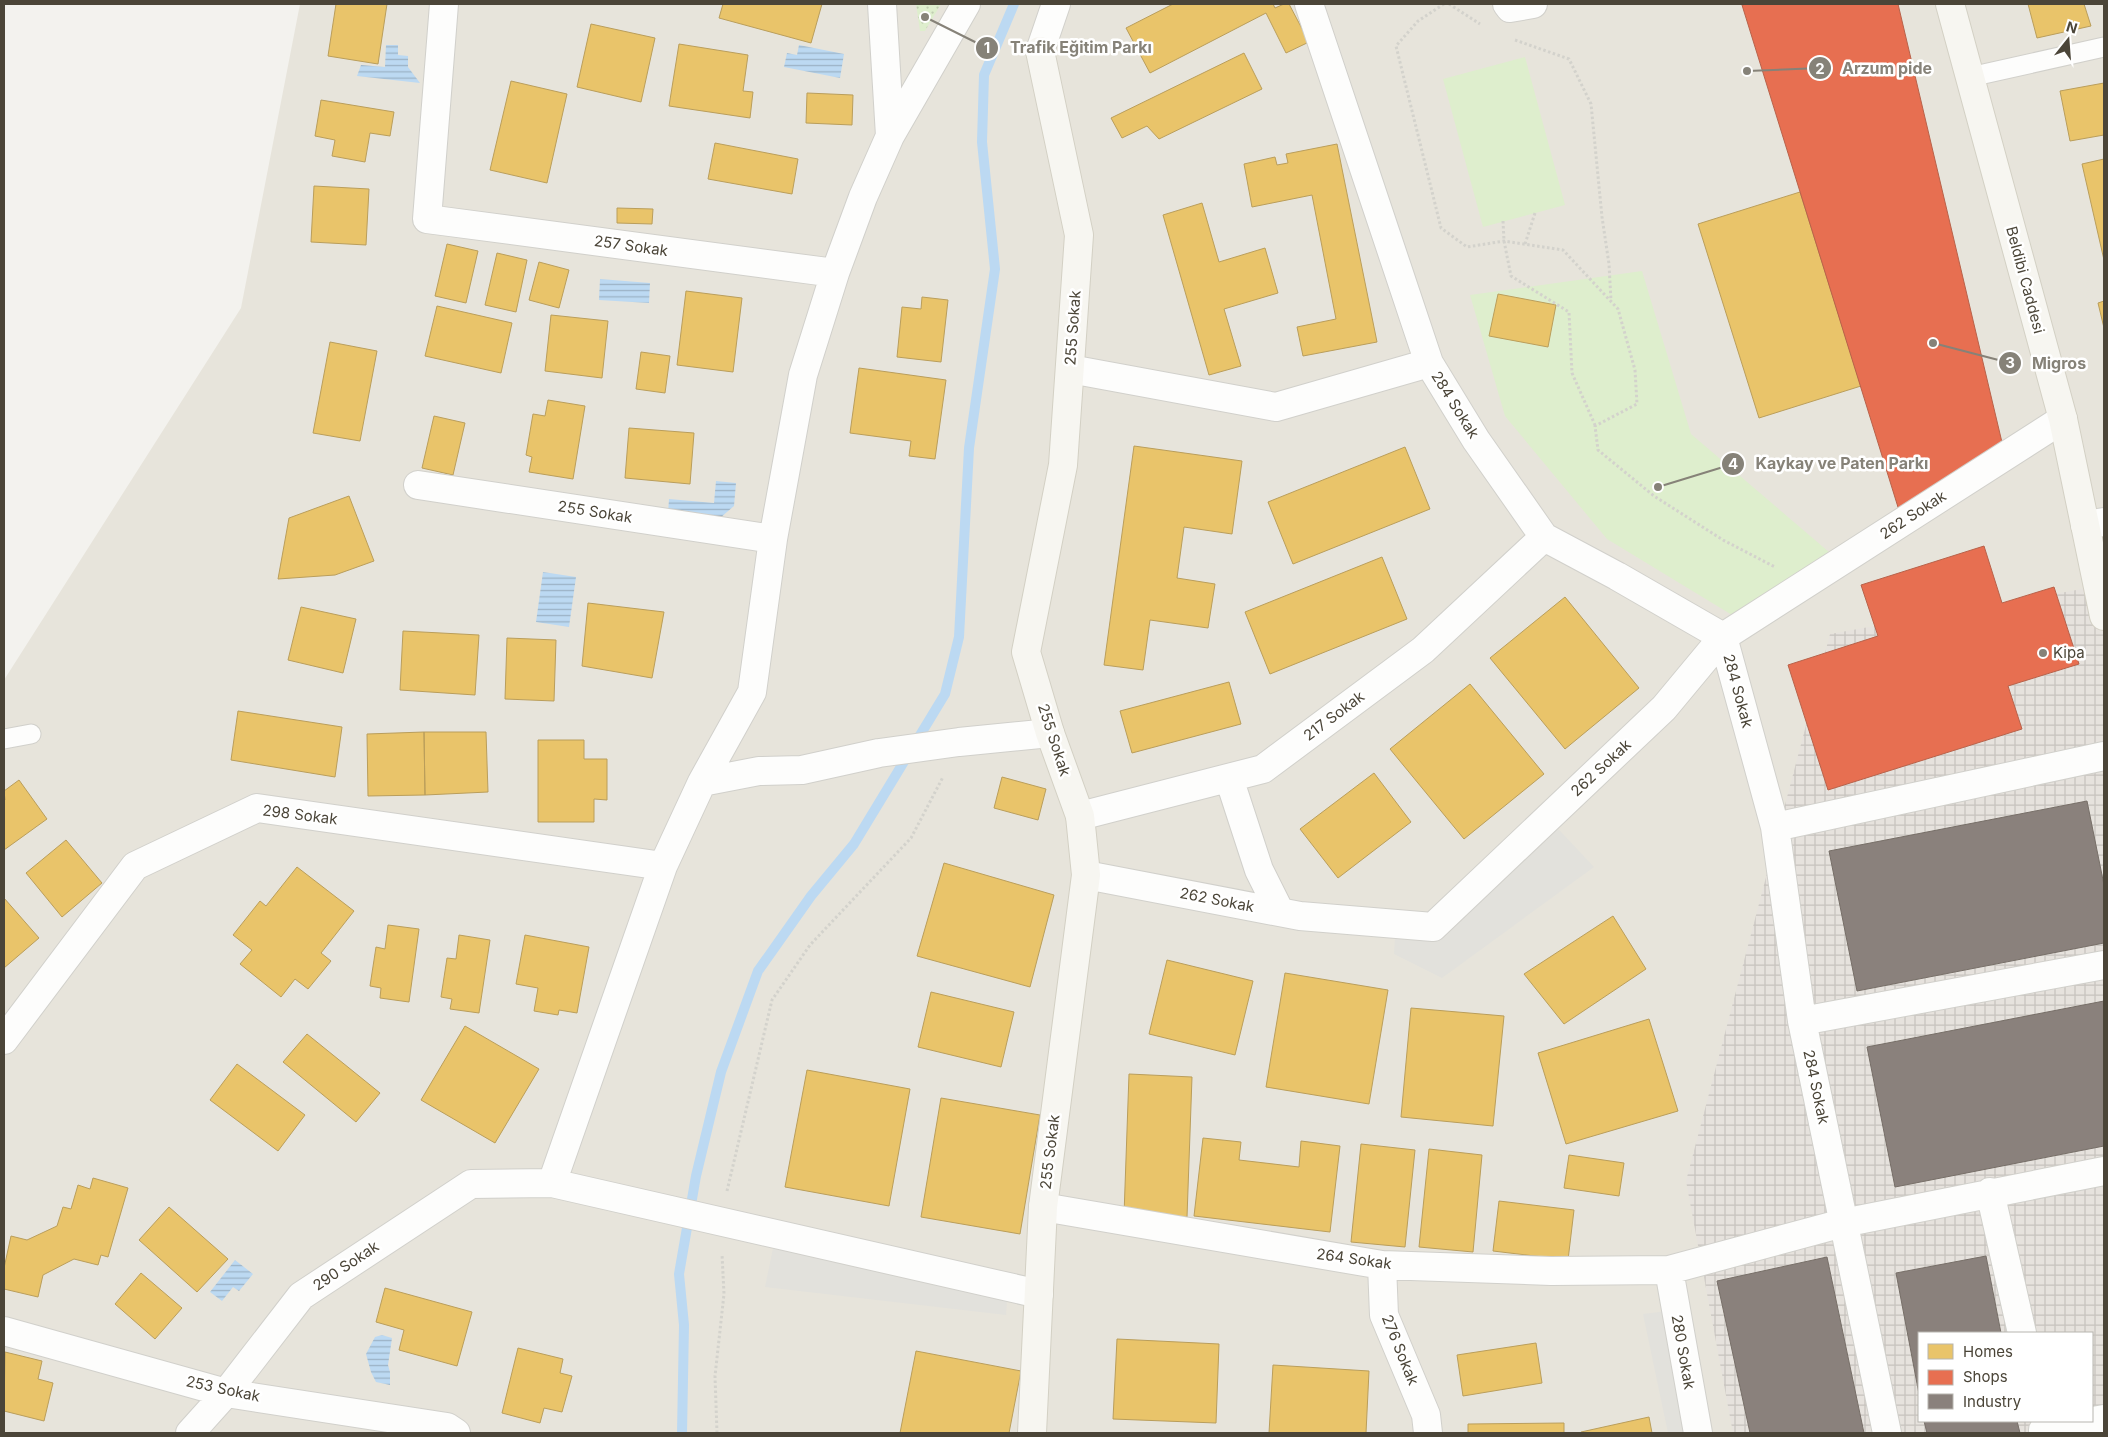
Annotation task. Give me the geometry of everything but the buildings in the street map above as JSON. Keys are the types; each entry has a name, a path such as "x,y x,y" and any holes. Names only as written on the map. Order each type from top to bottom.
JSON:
{"street":[{"name":"257 Sokak","path":"444,4 427,219 835,273"},
{"path":"882,4 890,136"},
{"path":"552,1183 663,866 702,782 752,692 773,539 803,375 835,273 863,197 890,136 966,4"},
{"name":"255 Sokak","path":"1032,1433 1043,1207 1086,875 1080,816 1050,733 1026,652 1063,465 1079,235 1040,51 1056,4"},
{"name":"284 Sokak","path":"1310,4 1429,363 1476,440 1544,537 1617,576 1724,638 1775,827 1802,1021 1886,1433"},
{"path":"1507,4 1510,8 1533,4"},
{"name":"Beldibi Caddesi","path":"1950,4 2063,418 2095,523 2104,616"},
{"path":"1070,369 1276,407 1429,363"},
{"name":"262 Sokak","path":"1086,875 1300,916 1433,927 1664,708 1724,638 2063,418"},
{"name":"255 Sokak","path":"418,485 773,539"},
{"name":"217 Sokak","path":"1080,816 1262,769 1423,650 1544,537"},
{"path":"702,782 759,771 802,770 879,753 959,742 1050,733"},
{"path":"1775,827 2104,756"},
{"path":"1229,778 1260,870 1280,912"},
{"name":"298 Sokak","path":"4,1040 135,866 257,808 663,866"},
{"path":"1802,1021 2104,966"},
{"name":"264 Sokak","path":"1043,1207 1382,1265 1551,1270 1669,1270 1843,1222 2104,1171"},
{"name":"290 Sokak","path":"190,1433 226,1393 301,1296 471,1184 552,1183 1039,1294"},
{"path":"1990,1192 2022,1332"},
{"name":"276 Sokak","path":"1382,1265 1384,1315 1426,1415 1428,1433"},
{"name":"280 Sokak","path":"1669,1270 1698,1433"},
{"name":"253 Sokak","path":"4,1331 226,1393 452,1430"},
{"path":"2043,1428 2084,1422"}],"lane":[{"path":"1970,77 2104,47"},
{"path":"4,739 31,734"}],"path":[{"path":"1444,4 1418,21 1396,46 1441,228 1467,247 1504,241 1563,250 1618,309 1635,370 1637,404 1595,426"},
{"path":"1449,4 1486,28"},
{"path":"1510,38 1569,60 1591,104 1602,217 1609,264 1611,301"},
{"path":"1525,244 1535,213"},
{"path":"1503,222 1504,241 1511,276 1569,312 1572,373 1595,426 1598,450 1654,496 1723,540 1770,563 1802,586"},
{"path":"717,1433 715,1376 724,1294 716,1220 772,1000 810,945 911,838 959,742"}],"shaded area":[{"path":"300,4 2104,4 2104,1433 4,1433 4,680 241,308"},
{"path":"2104,585 2104,1433 1733,1433 1686,1181 1830,634"},
{"path":"1548,818 1594,867 1442,978 1394,954 1396,924 1433,927"},
{"path":"776,1234 1008,1287 1006,1315 765,1287"},
{"path":"1675,1310 1698,1433 1668,1433 1643,1314"}],"green space":[{"path":"916,4 941,4 925,31 920,31"},
{"path":"1525,57 1565,205 1483,227 1443,79"},
{"path":"1642,271 1691,434 1829,552 1732,615 1607,539 1505,416 1470,295"}],"water":[{"path":"386,45 398,45 398,55 408,56 408,67 420,83 357,76 361,65 385,67"},
{"path":"799,45 844,54 840,78 784,67 787,53 797,55"},
{"path":"600,279 650,283 649,303 599,300"},
{"path":"716,481 736,483 734,506 720,518 668,514 669,499 714,503"},
{"path":"543,572 576,577 569,627 536,622"},
{"path":"235,1260 253,1274 239,1291 233,1287 222,1301 210,1292"},
{"path":"382,1335 392,1338 388,1365 390,1385 376,1382 366,1354 375,1337"}],"waterway":[{"path":"682,1433 684,1325 679,1274 696,1176 721,1072 758,971 811,896 854,844 945,694 959,637 969,448 995,269 982,142 984,75 1014,4"}],"place":[{"name":"Trafik Eğitim Parkı","path":"925,17"},
{"name":"Arzum pide","path":"1747,71"},
{"name":"Migros","path":"1933,343"},
{"name":"Kaykay ve Paten Parkı","path":"1658,487"},
{"name":"Kipa","path":"2043,653"}]}
